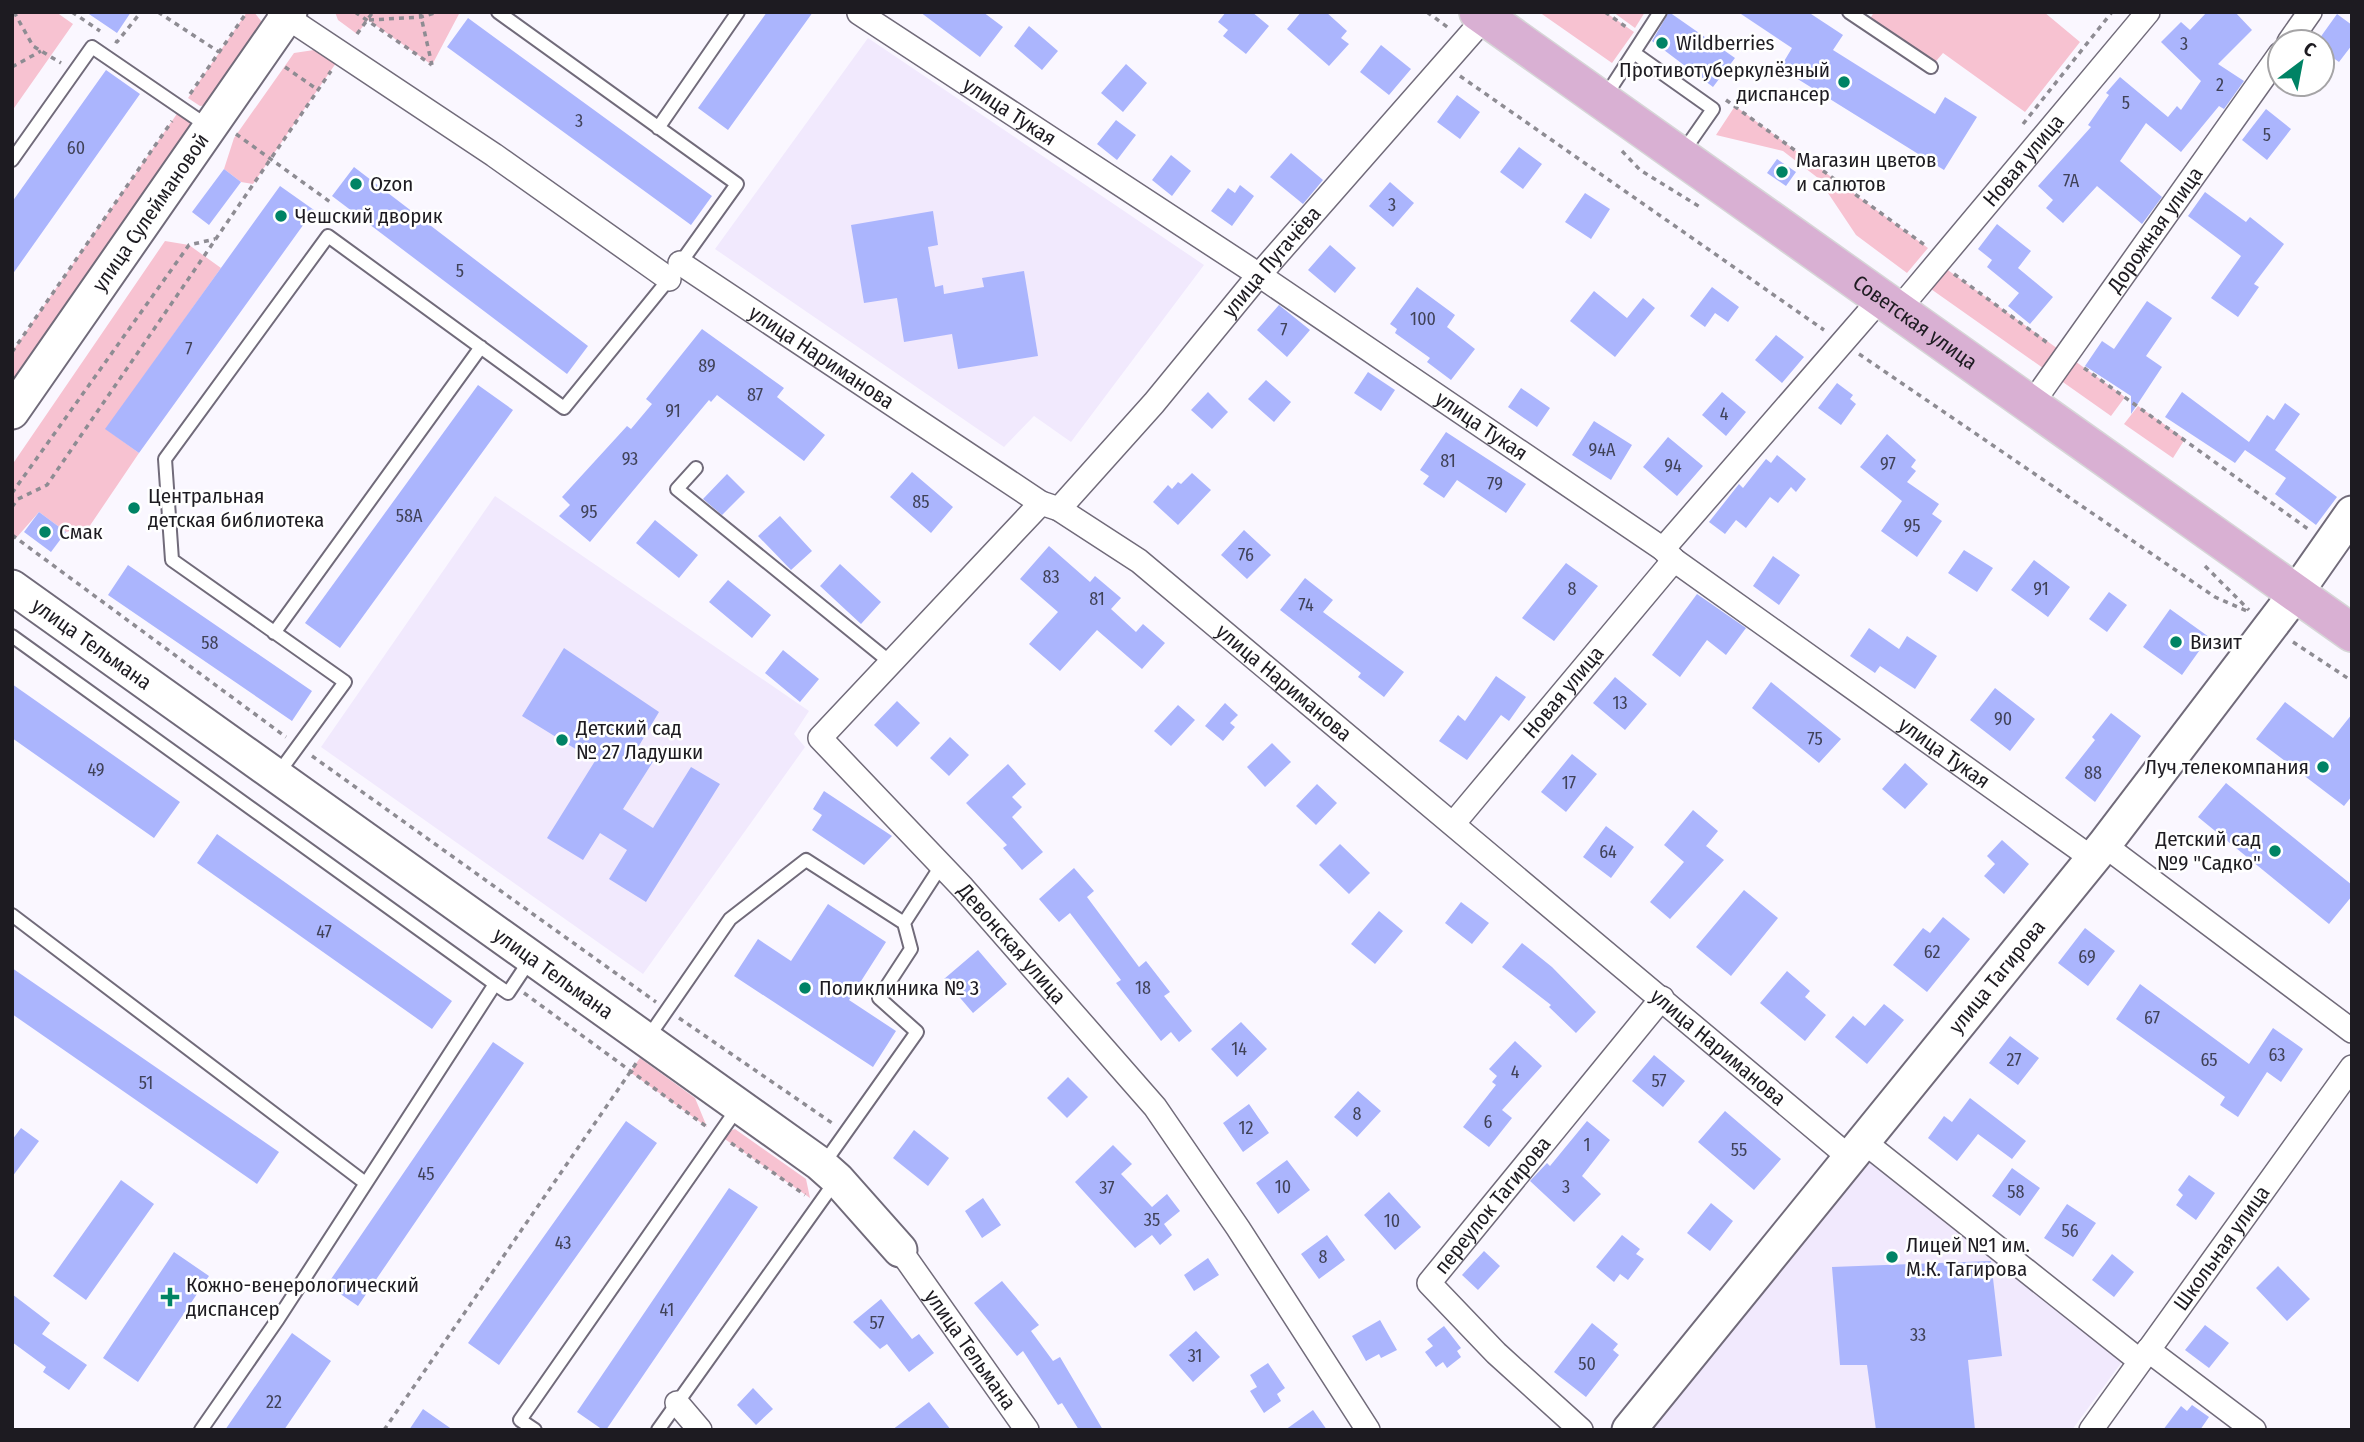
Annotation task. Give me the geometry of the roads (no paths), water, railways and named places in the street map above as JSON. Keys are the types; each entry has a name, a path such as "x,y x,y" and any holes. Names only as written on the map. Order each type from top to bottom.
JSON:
{"main road":[{"name":"Советская улица","path":"1484,14 2352,633"}],"street":[{"name":"Новая улица","path":"1454,824 1669,554 1890,303 1938,262 2148,12"},
{"path":"2298,28 2310,12"},
{"name":"улица Тукая","path":"859,13 1259,275 1669,554 2352,1031"},
{"name":"улица Сулеймановой","path":"12,412 214,125 285,14"},
{"name":"улица Нариманова","path":"285,14 494,155 675,271 1139,561 1662,998 1856,1149 2144,1356 2254,1430"},
{"name":"улица Пугачёва","path":"1050,506 1154,403 1259,275 1484,14"},
{"name":"Дорожная улица","path":"2031,405 2266,74"},
{"name":"Девонская улица","path":"1050,506 890,663 820,737 941,866 1154,1107 1238,1228 1368,1430"},
{"name":"улица Тагирова","path":"1629,1430 2098,852 2296,593 2352,513"},
{"name":"улица Тельмана","path":"12,587 740,1105 900,1250 1027,1430"},
{"name":"переулок Тагирова","path":"1581,1430 1496,1353 1429,1283 1662,998"},
{"name":"Школьная улица","path":"2091,1430 2352,1067"},
{"path":"677,1403 700,1430"}],"lane":[{"path":"277,775 345,682 172,560 165,458 328,236 564,408 675,271 737,184 498,12"},
{"path":"659,128 738,12"},
{"path":"1603,100 1660,12"},
{"path":"1849,12 1931,67"},
{"path":"12,160 92,47 181,108 214,125"},
{"path":"1634,53 1713,109 1681,155"},
{"path":"274,633 481,347"},
{"path":"696,468 677,489 890,663"},
{"path":"12,636 508,993 532,957"},
{"path":"648,1041 730,919 806,860 904,923 911,949 879,998 918,1032 844,1134 826,1183 658,1430"},
{"path":"904,923 941,866"},
{"path":"12,915 364,1182"},
{"path":"201,1430 278,1319 364,1182 495,984"},
{"path":"508,1430 520,1420 740,1105"},
{"path":"520,1420 535,1430"}],"place":[{"name":"Wildberries","path":"1662,43"},
{"name":"Противотуберкулёзный диспансер","path":"1844,82"},
{"name":"Магазин цветов и салютов","path":"1782,172"},
{"name":"Ozon","path":"356,184"},
{"name":"Чешский дворик","path":"281,216"},
{"name":"Центральная детская библиотека","path":"134,508"},
{"name":"Смак","path":"45,532"},
{"name":"Визит","path":"2176,642"},
{"name":"Детский сад № 27 Ладушки","path":"562,740"},
{"name":"Луч телекомпания","path":"2323,767"},
{"name":"Детский сад №9 \"Садко\"","path":"2275,851"},
{"name":"Поликлиника № 3","path":"805,988"},
{"name":"Лицей №1 им. М.К. Тагирова","path":"1892,1257"},
{"name":"Кожно-венерологический диспансер","path":"170,1297"}]}
